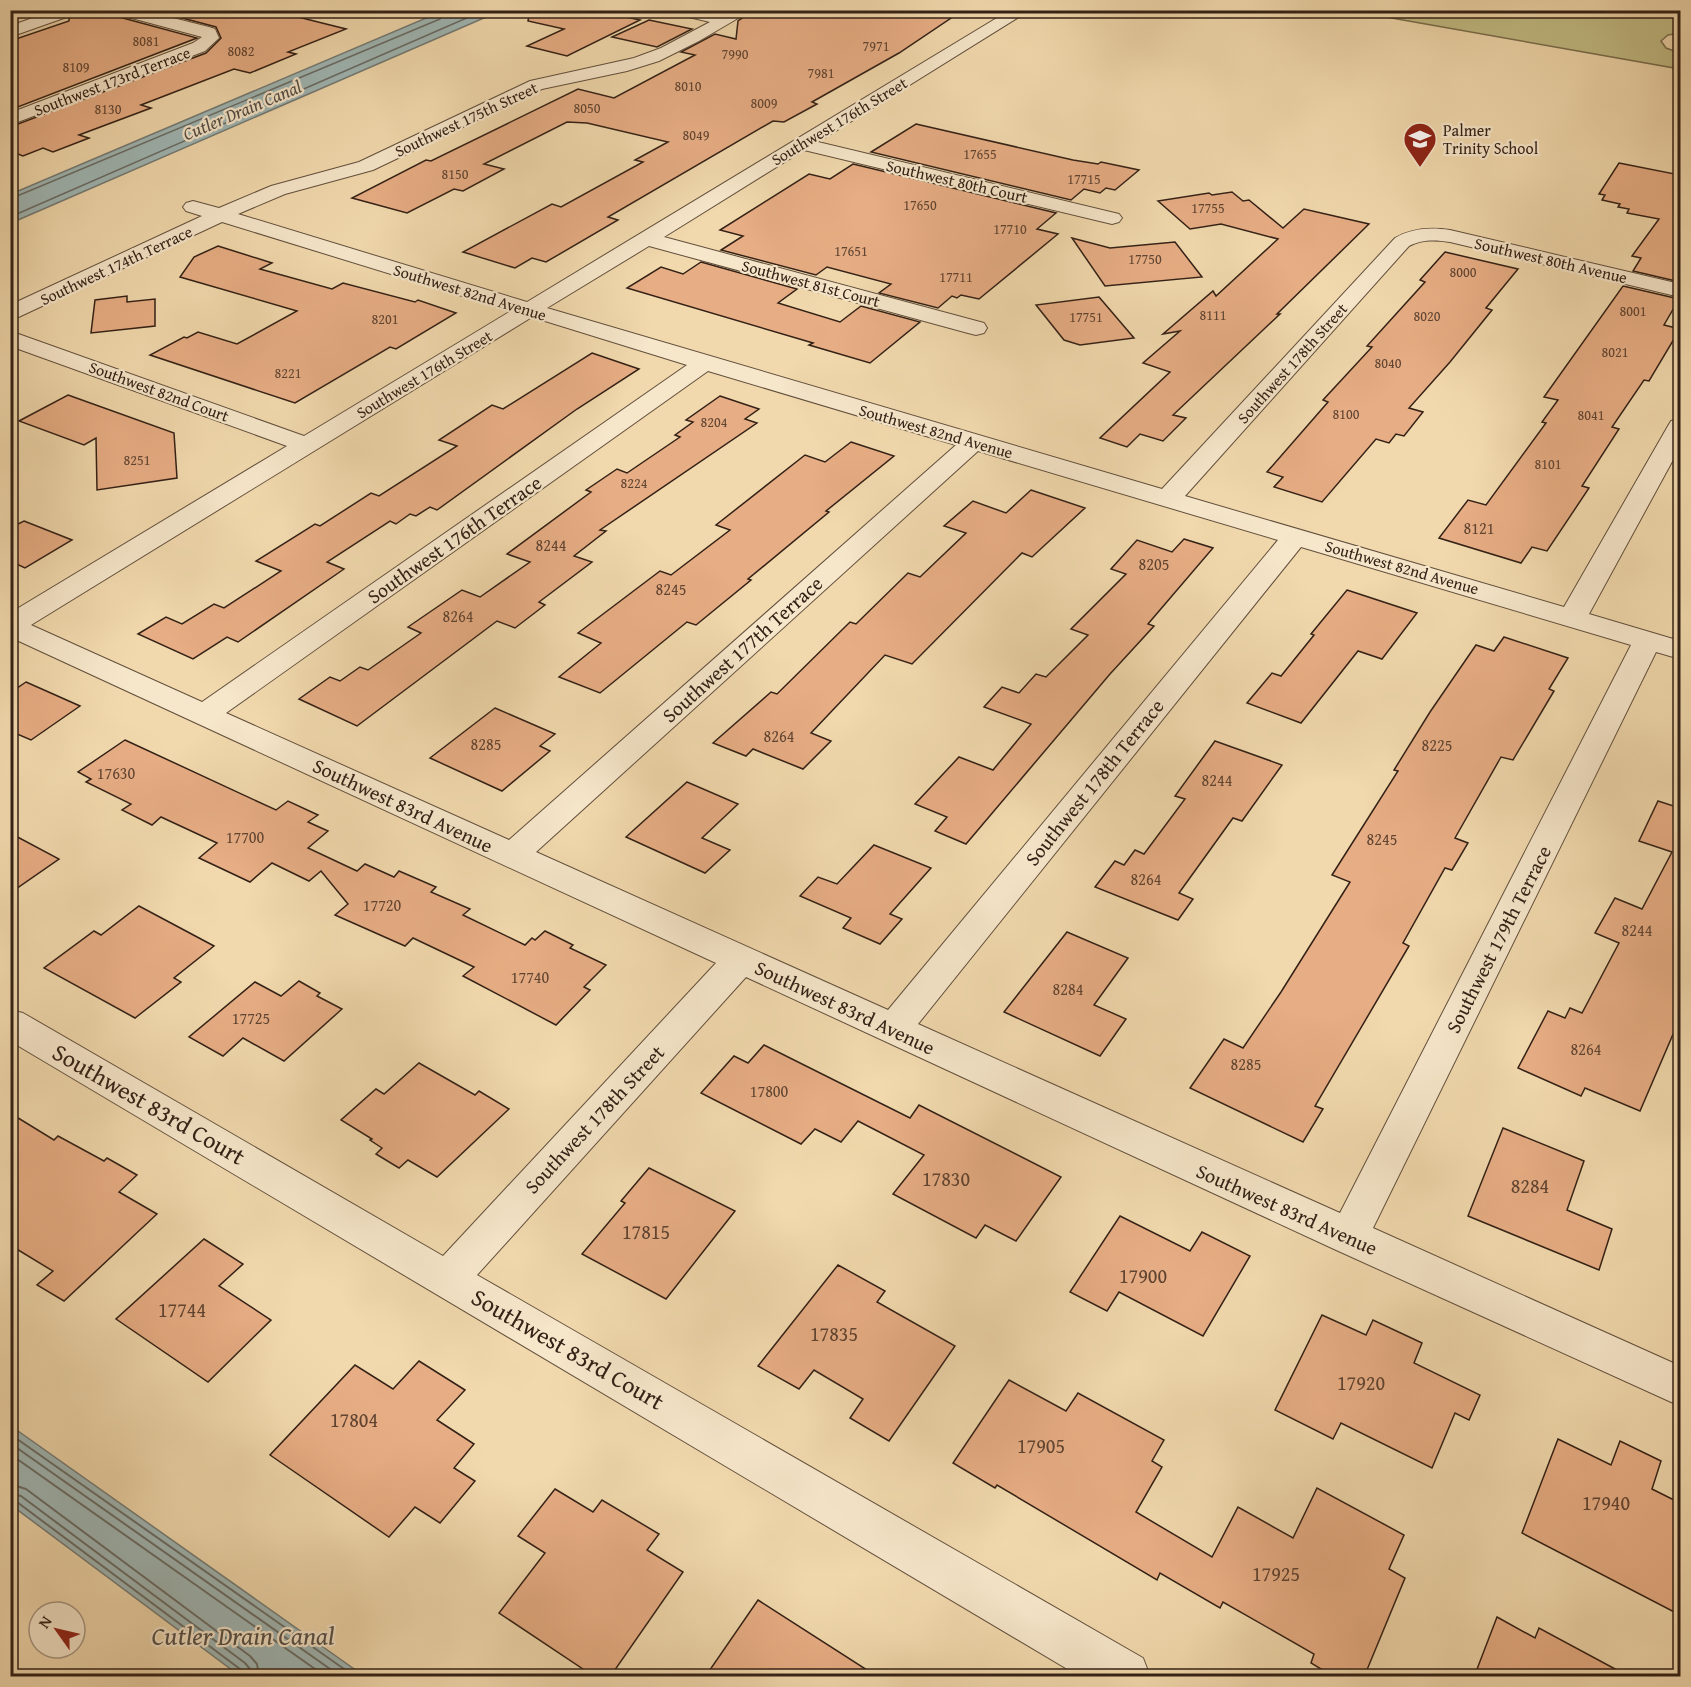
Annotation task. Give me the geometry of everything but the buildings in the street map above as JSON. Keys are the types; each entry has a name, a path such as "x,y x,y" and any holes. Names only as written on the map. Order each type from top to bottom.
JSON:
{"street":[{"path":"10,32 72,10"},
{"name":"Southwest 173rd Terrace","path":"10,120 199,47 211,38 211,35 204,31 119,10"},
{"path":"678,10 724,20"},
{"name":"Southwest 175th Street","path":"221,215 278,190 366,166 536,85 559,78 640,62 744,10"},
{"name":"Southwest 176th Street","path":"10,626 1022,10"},
{"name":"Southwest 80th Court","path":"801,144 1112,218"},
{"name":"Southwest 82nd Avenue","path":"193,207 705,363 1664,645"},
{"name":"Southwest 174th Terrace","path":"10,314 221,215"},
{"name":"Southwest 80th Avenue","path":"1420,234 1450,236 1680,290"},
{"name":"Southwest 178th Street","path":"1168,499 1402,242 1420,234"},
{"name":"Southwest 81st Court","path":"645,238 976,328"},
{"name":"Southwest 82nd Court","path":"10,338 307,445"},
{"name":"Southwest 176th Terrace","path":"204,714 705,363"},
{"path":"1573,617 1680,426"},
{"name":"Southwest 177th Terrace","path":"512,855 973,442"},
{"name":"Southwest 178th Terrace","path":"892,1030 1296,536"},
{"name":"Southwest 83rd Avenue","path":"10,626 1680,1388"},
{"name":"Southwest 179th Terrace","path":"1348,1237 1664,645"},
{"name":"Southwest 178th Street","path":"448,1279 741,959"},
{"name":"Southwest 83rd Court","path":"10,1023 1125,1677"}],"shaded area":[{"path":"1352,11 1680,11 1680,33 1668,35 1661,41 1666,48 1680,53 1680,69"}],"water":[{"path":"445,10 500,11 11,223 11,194"},
{"name":"Cutler Drain Canal","path":"11,1426 364,1676 240,1676 11,1505"}],"place":[{"name":"Palmer Trinity School","path":"1420,168"}]}
